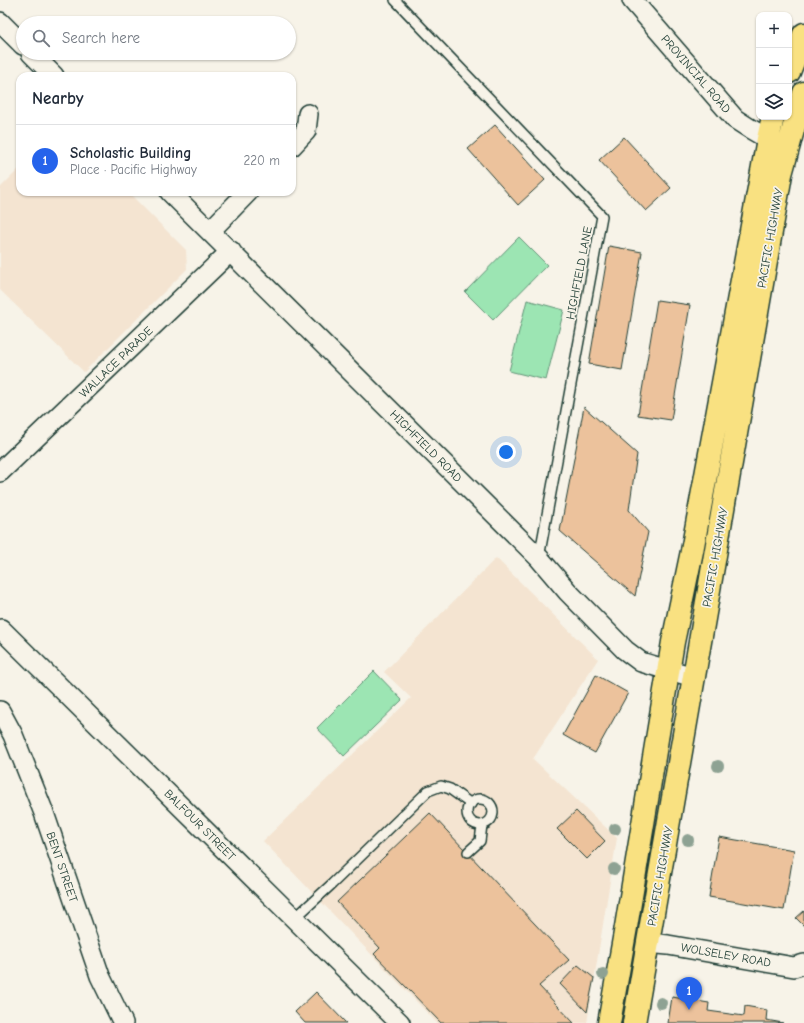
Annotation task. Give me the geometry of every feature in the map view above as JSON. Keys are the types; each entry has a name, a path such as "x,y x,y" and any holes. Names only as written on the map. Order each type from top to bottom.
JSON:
{"highway":[{"path":"792,64 804,34"},
{"name":"PACIFIC HIGHWAY","path":"634,1023 781,174 804,94"},
{"name":"PACIFIC HIGHWAY","path":"608,1023 668,670 692,551 772,120"}],"street":[{"name":"PROVINCIAL ROAD","path":"632,0 735,119 768,138"},
{"path":"0,22 16,38"},
{"path":"38,60 50,72"},
{"path":"296,142 306,131 308,114"},
{"name":"HIGHFIELD ROAD","path":"174,196 539,558 568,592 625,650 641,662 695,677"},
{"path":"210,231 244,196"},
{"name":"WALLACE PARADE","path":"0,472 231,251"},
{"name":"BALFOUR STREET","path":"0,630 1,629 400,1023"},
{"name":"BENT STREET","path":"0,711 13,735 44,812 100,976 123,1023"},
{"name":"WOLSELEY ROAD","path":"648,943 668,945 794,967 804,964"}],"lane":[{"name":"HIGHFIELD LANE","path":"395,0 602,216 539,558"},
{"path":"294,919 428,791 441,786 450,789 470,804"},
{"path":"481,799 491,804 493,816 490,821 482,825 474,824 470,820 468,814 470,804 475,800 481,799"},
{"path":"468,852 480,841 482,825"}],"shaded area":[{"path":"16,172 16,196 132,196 186,250 187,269 84,372 0,290 0,188"},
{"path":"496,558 598,659 533,759 617,838 587,1023 437,1023 263,841 411,698 384,672"}],"green space":[{"path":"519,237 547,265 493,320 465,292"},
{"path":"527,300 564,310 546,380 509,371"},
{"path":"374,671 402,700 344,756 317,728"}],"building":[{"path":"495,125 545,180 518,205 468,149"},
{"path":"624,137 671,188 646,211 599,160"},
{"path":"609,246 642,252 622,370 589,364"},
{"path":"657,300 690,305 671,420 638,415"},
{"path":"584,407 637,454 629,510 648,532 635,596 560,531"},
{"path":"596,675 628,693 595,753 563,735"},
{"path":"576,811 605,841 587,859 557,829"},
{"path":"430,813 569,960 539,986 574,1023 441,1023 374,954 380,948 337,902"},
{"path":"719,837 794,850 784,910 709,897"},
{"path":"804,911 804,926 796,918"},
{"path":"578,965 594,978 587,1012 560,984"},
{"path":"316,992 346,1023 305,1023 295,1012"},
{"path":"672,997 709,1003 708,1011 744,1016 745,1006 767,1010 766,1020 783,1023 668,1023"}],"place":[{"name":"Scholastic Building","path":"689,1010"}]}
